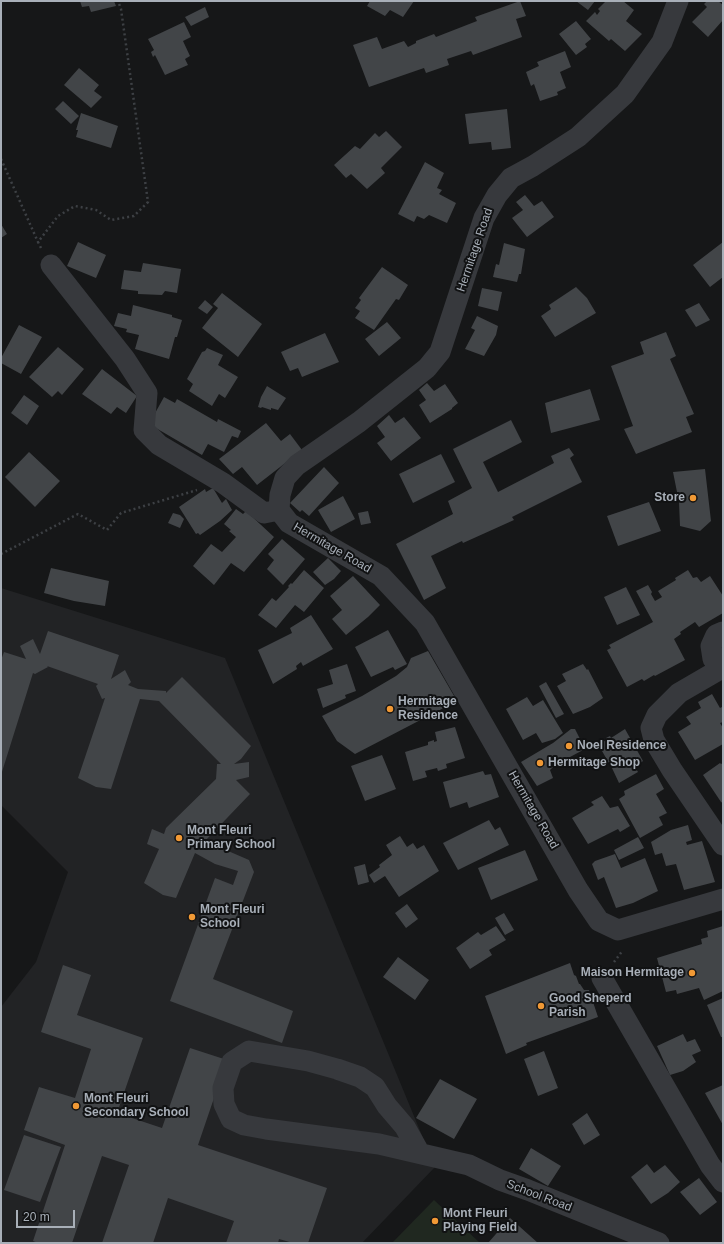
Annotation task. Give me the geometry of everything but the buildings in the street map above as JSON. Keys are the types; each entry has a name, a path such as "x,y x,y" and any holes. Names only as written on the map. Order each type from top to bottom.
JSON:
{"street":[{"name":"Hermitage Road","path":"618,930 599,921 578,890 425,623 381,576 289,523 279,510 280,495 285,478 297,465 371,412 427,368 440,352 484,218 497,194 511,178 533,166 578,137 625,94 662,42 678,1"},
{"path":"51,265 125,359 147,393 144,430 159,445 223,483 264,513 279,510"},
{"path":"723,632 716,635 711,646 713,659 722,668 678,693 657,715 651,728 654,740 672,770 723,845"},
{"path":"618,930 723,899"},
{"path":"602,978 710,1166 723,1182"},
{"name":"School Road","path":"419,1152 405,1127 387,1106 375,1087 360,1077 308,1061 274,1054 248,1051 232,1062 222,1088 224,1104 231,1119 244,1125 379,1144 419,1152 469,1165 500,1180 659,1243"}],"path":[{"path":"38,242 58,216 75,206 96,210 111,220 134,216 148,202 121,9 118,1"},
{"path":"1,159 38,242 51,265"},
{"path":"1,554 78,514 107,530 121,512 223,483"},
{"path":"602,978 623,951 618,930"}],"shaded area":[{"name":"Mont Fleuri School","path":"1,588 225,658 435,1167 362,1243 1,1243 1,1007 36,962 68,872 1,805"},
{"name":"Mont Fleuri Playing Field","path":"434,1200 480,1243 392,1243"}],"place":[{"name":"Store","path":"693,498"},
{"name":"Hermitage Residence","path":"390,709"},
{"name":"Noel Residence","path":"569,746"},
{"name":"Hermitage Shop","path":"540,763"},
{"name":"Mont Fleuri Primary School","path":"179,838"},
{"name":"Mont Fleuri School","path":"192,917"},
{"name":"Maison Hermitage","path":"692,973"},
{"name":"Good Sheperd Parish","path":"541,1006"},
{"name":"Mont Fleuri Secondary School","path":"76,1106"},
{"name":"Mont Fleuri Playing Field","path":"435,1221"}]}
